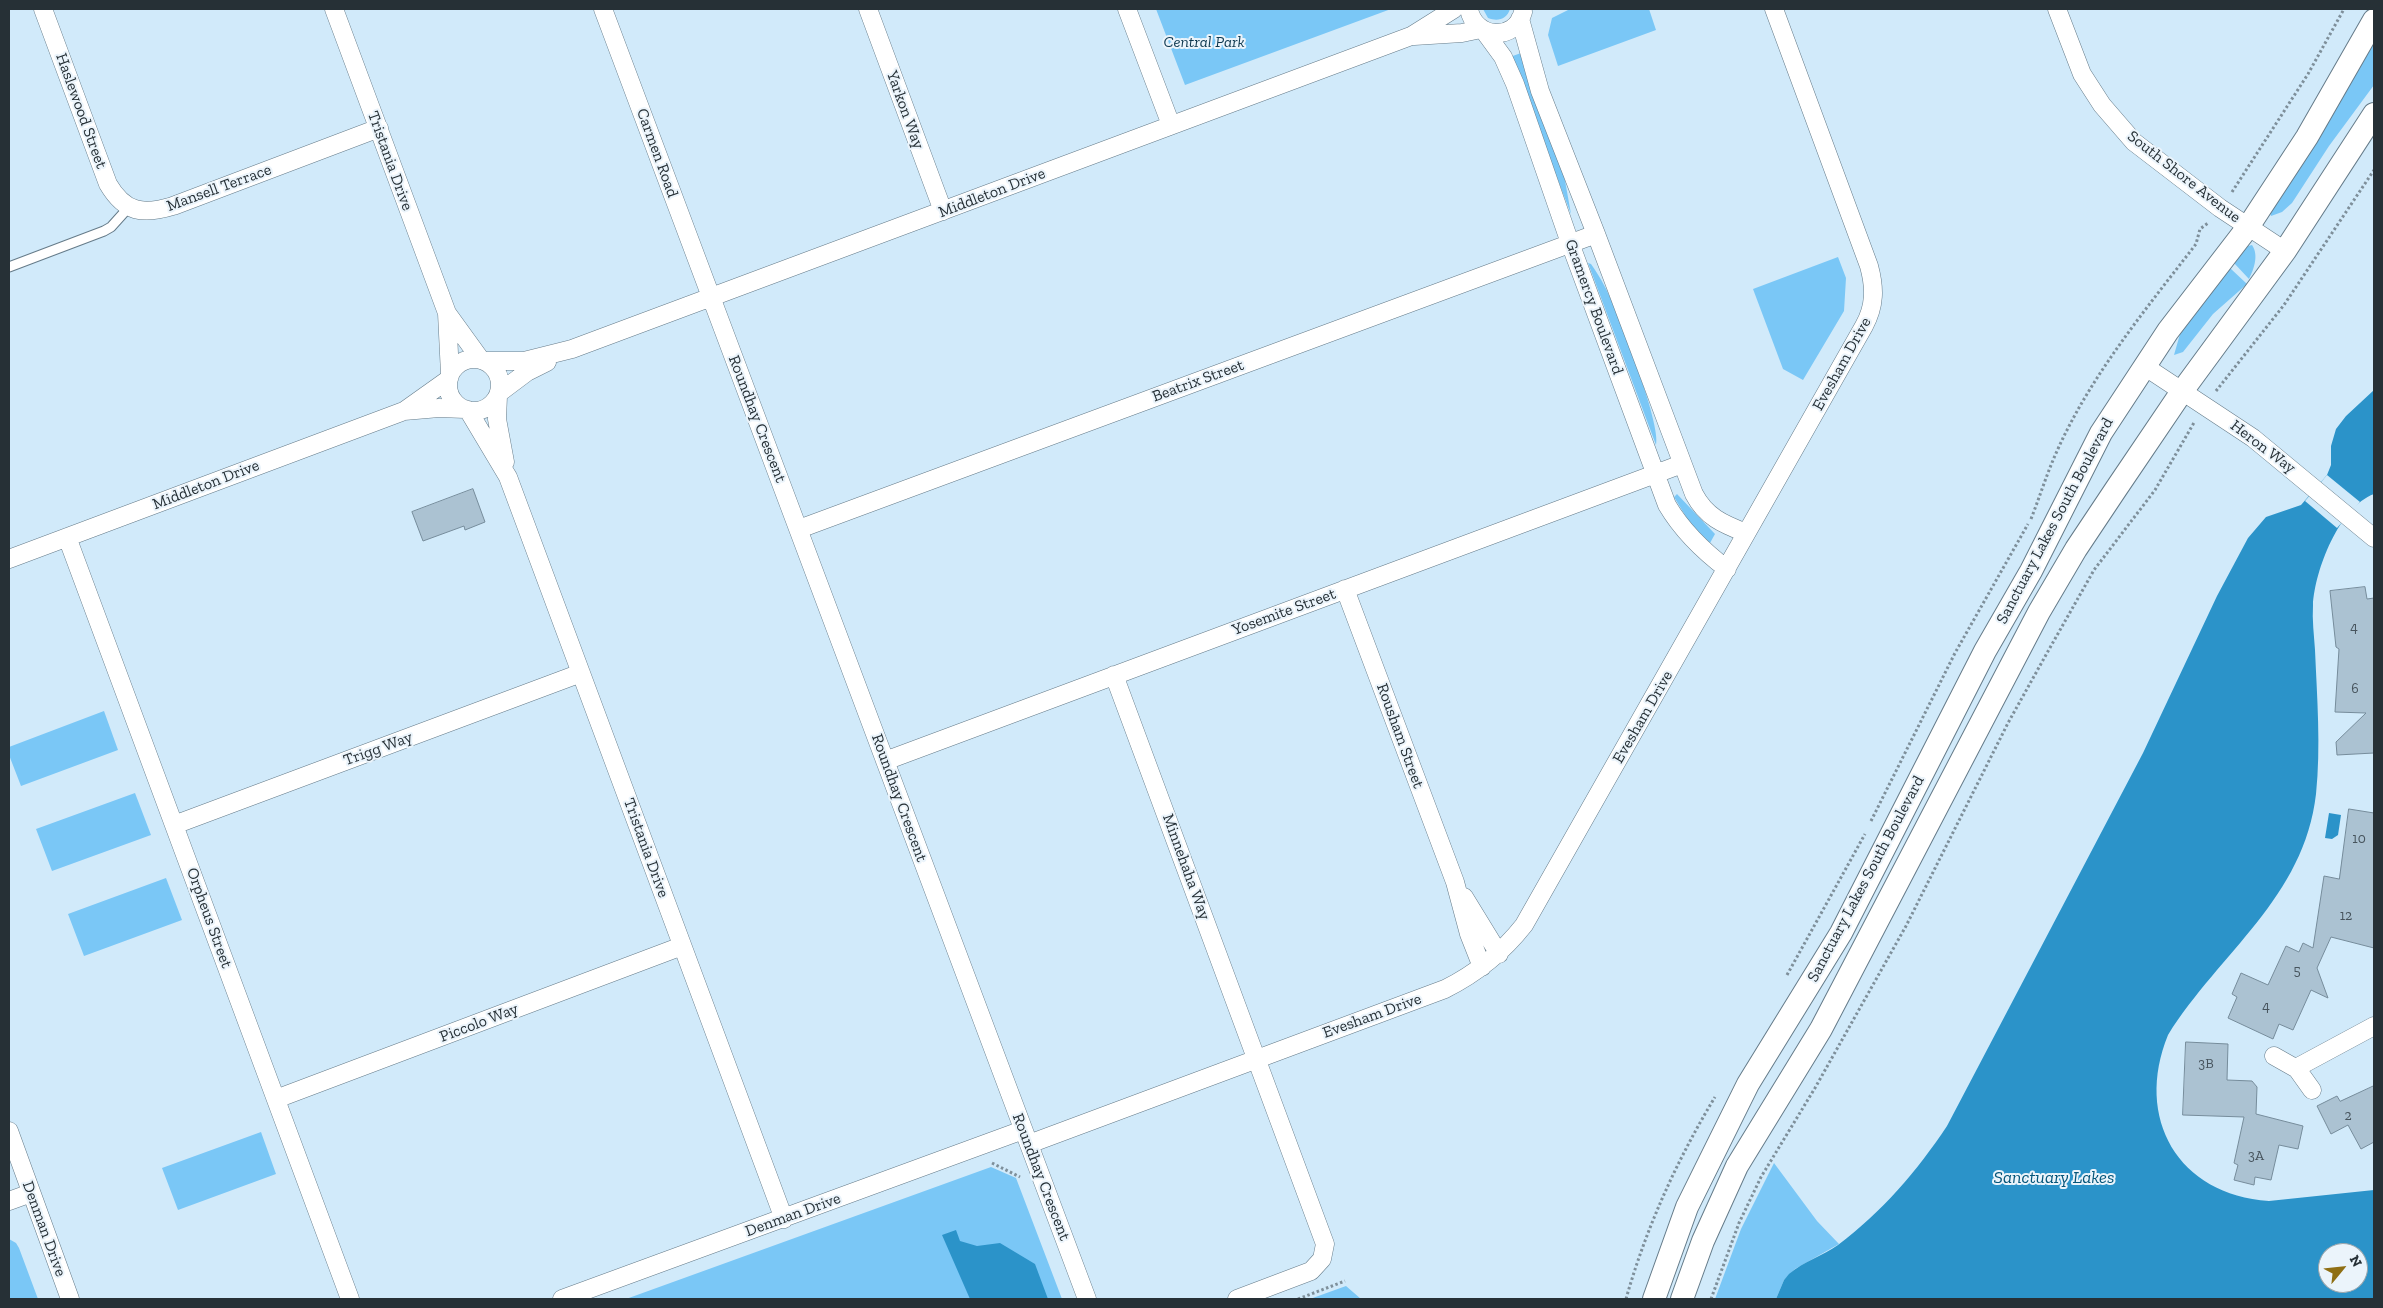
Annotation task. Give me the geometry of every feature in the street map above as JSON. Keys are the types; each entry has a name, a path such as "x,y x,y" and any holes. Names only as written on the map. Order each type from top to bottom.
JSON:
{"street":[{"name":"Haslewood Street","path":"43,9 108,184 114,194 129,207"},
{"name":"Tristania Drive","path":"334,9 447,312 483,360"},
{"name":"Carmen Road","path":"603,9 710,297"},
{"name":"Yarkon Way","path":"868,9 943,211"},
{"path":"1127,9 1171,126"},
{"name":"Middleton Drive","path":"498,395 527,372 572,349 1411,36 1454,9"},
{"name":"Gramercy Boulevard","path":"1469,9 1473,21 1482,30 1508,66 1570,243 1668,505 1678,523 1708,555 1727,569"},
{"name":"Evesham Drive","path":"1026,1137 1257,1059 1444,989 1482,967 1499,954 1515,936 1534,908 1868,319 1874,292 1869,266 1774,9"},
{"name":"South Shore Avenue","path":"2057,9 2082,74 2102,105 2134,142 2248,227 2286,251"},
{"name":"Middleton Drive","path":"1411,36 1482,30 1490,33 1504,32 1516,25 1524,13"},
{"name":"Gramercy Boulevard","path":"1524,13 1540,91 1694,494 1706,513 1716,521 1746,533"},
{"name":"Sanctuary Lakes South Boulevard","path":"1654,1299 1687,1207 1748,1084 1841,932 1985,651 2031,571 2100,433 2168,332 2248,227 2307,137 2374,20"},
{"name":"Sanctuary Lakes South Boulevard","path":"1682,1299 1706,1234 1737,1166 1801,1063 1912,857 1988,706 2039,612 2076,549 2183,390 2286,251 2374,114"},
{"name":"Mansell Terrace","path":"129,207 148,212 173,206 378,128"},
{"name":"Beatrix Street","path":"800,529 1596,234"},
{"name":"Roundhay Crescent","path":"710,297 800,529 1086,1299"},
{"name":"Tristania Drive","path":"447,312 450,376"},
{"name":"Middleton Drive","path":"483,360 524,360 572,349"},
{"path":"466,360 483,360 496,371 500,386 498,395 486,409 466,410 453,400 448,386 450,376 460,363 466,360"},
{"name":"Heron Way","path":"2144,366 2253,438 2316,488 2374,538"},
{"name":"Middleton Drive","path":"404,411 450,376"},
{"name":"Tristania Drive","path":"498,395 496,419 508,477 784,1219"},
{"name":"Middleton Drive","path":"9,559 404,411 439,408 466,410"},
{"name":"Tristania Drive","path":"466,410 508,477"},
{"name":"Yosemite Street","path":"885,761 1682,464"},
{"name":"Orpheus Street","path":"67,537 350,1299"},
{"name":"Rousham Street","path":"1345,589 1455,882 1469,934 1482,967"},
{"name":"Trigg Way","path":"174,825 581,673"},
{"name":"Minnehaha Way","path":"1114,675 1257,1059"},
{"name":"Rousham Street","path":"1455,882 1499,954"},
{"name":"Piccolo Way","path":"276,1099 682,946"},
{"path":"2296,1068 2374,1026"},
{"path":"1771,1044 1801,1063"},
{"path":"2274,1056 2296,1068 2312,1090"},
{"path":"1237,1299 1310,1271 1319,1263 1324,1252 1322,1234 1257,1059"},
{"name":"Denman Drive","path":"9,1131 70,1299"},
{"name":"Denman Drive","path":"562,1299 784,1219 1026,1137"},
{"path":"9,1201 31,1193"}],"lane":[{"path":"9,267 104,231 111,227 129,207"}],"path":[{"path":"1711,1299 1739,1224 1761,1177 1861,1008 1906,926 2008,723 2094,570 2155,490 2205,405 2284,305 2374,170"},
{"path":"983,1166 992,1162 1019,1176 1023,1184"},
{"path":"1298,1299 1345,1281"}],"green space":[{"name":"Central Park","path":"1156,9 1391,9 1185,85"},
{"path":"1483,9 1510,9 1502,19 1495,20 1488,18"},
{"path":"1570,9 1649,9 1656,30 1558,66 1548,35 1552,18"},
{"path":"2374,43 2374,85 2329,146 2292,203 2282,212 2271,216 2270,213 2329,121"},
{"path":"1521,53 1564,175 1571,214 1510,57"},
{"path":"2252,245 2255,258 2249,279 2234,263 2248,246"},
{"path":"1838,257 1846,278 1844,311 1803,380 1783,369 1753,289"},
{"path":"1588,263 1591,264 1605,287 1628,342 1646,392 1656,434 1656,445"},
{"path":"2230,268 2247,284 2213,314 2183,352 2174,355 2180,334"},
{"path":"1677,494 1715,534 1710,543 1691,525 1674,497"},
{"path":"104,711 118,750 21,786 9,755 9,747"},
{"path":"135,793 151,835 52,871 36,829"},
{"path":"166,878 182,920 84,956 68,914"},
{"path":"261,1132 276,1174 178,1210 162,1168"},
{"path":"1774,1163 1817,1221 1839,1244 1795,1269 1784,1280 1776,1299 1715,1299 1741,1229"},
{"path":"991,1167 1016,1178 1062,1299 626,1299"},
{"path":"9,1239 16,1243 19,1248 38,1299 9,1299"},
{"path":"1346,1286 1361,1299 1310,1299"}],"water":[{"name":"Sanctuary Lakes","path":"2374,390 2374,494 2361,501 2340,526 2324,558 2315,591 2313,616 2318,704 2318,758 2316,794 2308,831 2295,864 2278,894 2189,1005 2168,1035 2159,1066 2157,1095 2161,1122 2172,1147 2188,1168 2210,1184 2237,1196 2269,1201 2374,1190 2374,1299 1776,1299 1784,1280 1789,1274 1838,1245 1884,1205 1924,1159 1947,1126 2143,753 2217,596 2248,538 2266,517 2301,505 2327,475 2331,465 2331,446 2336,429 2346,416"},
{"path":"2329,813 2341,815 2338,835 2332,839 2325,838"},
{"path":"956,1230 960,1241 977,1246 1000,1243 1035,1264 1048,1299 970,1299 942,1235"}],"pier":[{"path":"2327,475 2360,502 2337,528 2305,501"}],"building":[{"path":"473,489 485,522 465,530 464,526 423,541 412,512"},
{"path":"2365,587 2367,599 2374,598 2374,753 2337,755 2336,742 2366,713 2335,712 2339,649 2336,647 2330,591"},
{"path":"2349,809 2374,813 2374,948 2331,937 2317,968 2328,998 2311,990 2293,1030 2279,1024 2273,1039 2228,1018 2237,997 2232,994 2241,973 2268,985 2286,946 2299,952 2303,943 2313,948 2324,876 2339,879"},
{"path":"2186,1042 2228,1044 2227,1080 2252,1081 2257,1087 2256,1114 2303,1126 2298,1149 2279,1145 2271,1180 2255,1177 2254,1185 2234,1180 2238,1165 2234,1163 2244,1117 2183,1115"},
{"path":"2374,1086 2374,1142 2361,1149 2348,1125 2331,1134 2317,1106 2337,1096 2340,1101"}]}
